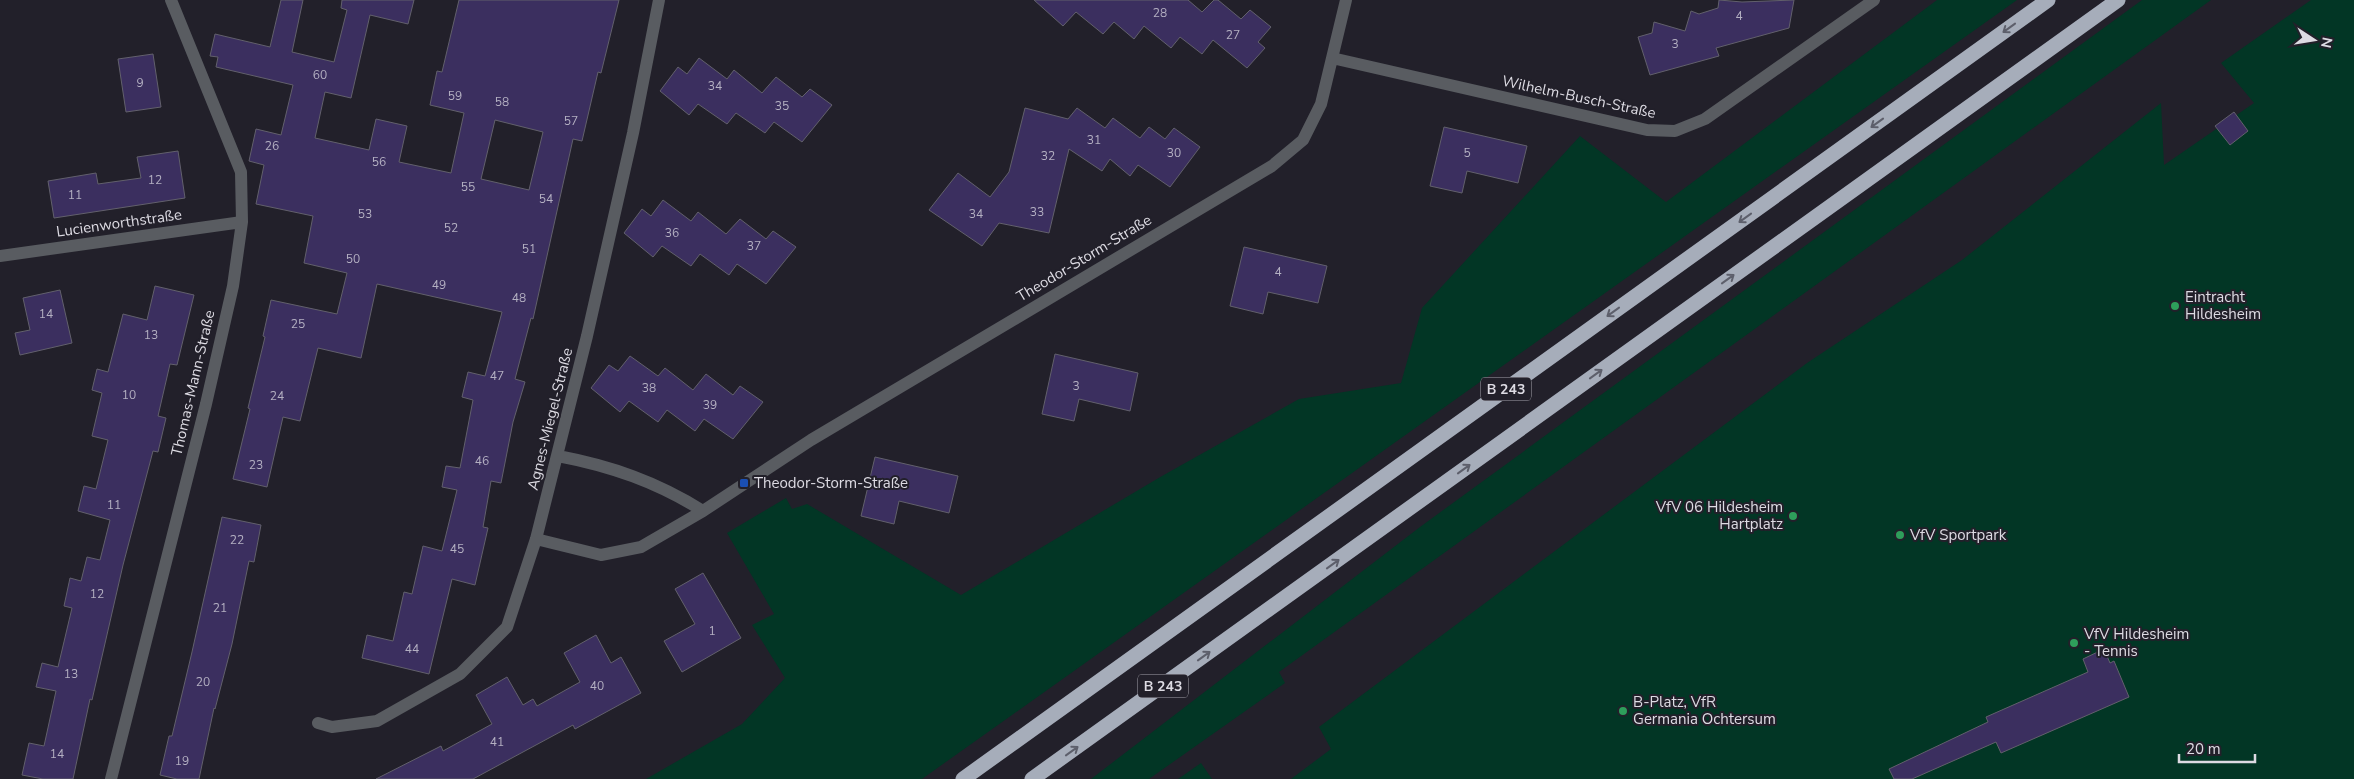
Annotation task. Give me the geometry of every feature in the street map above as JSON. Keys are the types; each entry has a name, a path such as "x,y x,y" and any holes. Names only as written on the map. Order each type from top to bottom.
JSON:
{"highway":[{"name":"B 243","path":"963,779 2048,0"},
{"name":"B 243","path":"1032,779 2118,0"}],"street":[{"name":"Thomas-Mann-Straße","path":"111,779 206,404 233,286 242,222 241,172 171,0"},
{"name":"Agnes-Miegel-Straße","path":"318,723 332,727 377,721 460,674 507,627 536,539 558,456 633,134 659,0"},
{"name":"Theodor-Storm-Straße","path":"536,539 601,555 641,548 703,511 810,440 1272,166 1303,140 1321,104 1346,0"},
{"name":"Wilhelm-Busch-Straße","path":"1332,58 1647,130 1675,131 1705,119 1874,0"},
{"name":"Lucienworthstraße","path":"0,256 242,222"},
{"path":"558,456 597,464 671,491 703,511"}],"green space":[{"path":"1937,0 2017,0 922,779 646,779 742,724 785,678 752,625 774,614 727,533 786,498 792,509 807,504 961,595 1162,476 1299,399 1401,383 1422,308 1580,136 1666,202"},
{"path":"2142,0 2211,0 1279,672 1285,683 1149,779 1091,779 1420,527"},
{"path":"2311,0 2354,0 2354,779 1291,779 1331,749 1319,727 1807,363 1962,260 2161,103 2164,165 2254,103 2221,63"},
{"path":"1201,763 1212,779 1178,779"}],"building":[{"path":"281,0 303,0 292,52 334,62 347,10 341,8 342,0 414,0 408,24 370,15 351,98 325,92 315,138 369,150 376,119 407,126 399,162 451,173 464,113 430,105 437,71 442,72 459,0 619,0 601,73 598,72 582,141 573,139 533,319 531,318 515,379 525,382 513,422 501,483 491,481 483,527 488,528 475,585 452,579 429,674 362,658 367,635 393,641 404,592 412,594 423,546 442,551 457,490 442,487 446,466 460,468 473,400 462,397 468,372 485,376 502,312 377,284 361,358 318,348 300,421 283,417 267,487 233,479 250,409 248,408 265,337 263,336 271,300 337,314 347,273 304,263 313,216 256,204 264,165 249,161 256,129 281,135 293,85 216,67 218,57 210,56 215,34 270,47","holes":["495,120 543,132 529,190 481,179"]},
{"path":"1034,0 1188,0 1202,12 1214,0 1218,0 1241,19 1250,10 1271,27 1258,42 1265,48 1247,68 1213,40 1202,54 1180,37 1171,48 1144,26 1134,39 1114,22 1103,34 1076,12 1063,26"},
{"path":"1719,0 1742,2 1794,0 1789,28 1716,48 1719,56 1650,75 1638,37 1652,33 1654,22 1685,31 1691,11 1699,14 1718,8"},
{"path":"153,54 161,107 126,112 118,59"},
{"path":"699,58 727,79 734,70 762,93 776,77 802,97 810,89 832,105 802,142 774,122 765,133 736,113 727,124 698,104 689,115 660,91 678,67 687,74"},
{"path":"1025,108 1068,119 1077,108 1105,128 1113,118 1140,138 1149,127 1165,139 1174,128 1200,147 1170,187 1138,165 1130,176 1110,159 1102,171 1069,149 1049,233 999,223 982,246 929,210 958,173 990,197 1009,172"},
{"path":"2234,112 2248,131 2230,145 2215,126"},
{"path":"1444,127 1527,146 1518,183 1467,171 1462,193 1430,186"},
{"path":"178,151 185,198 54,218 48,181 96,173 98,184 141,178 137,157"},
{"path":"663,200 691,221 698,212 726,234 740,219 766,239 773,231 796,247 766,284 737,264 729,275 700,254 691,266 662,246 653,257 624,233 642,209 651,216"},
{"path":"1244,247 1327,266 1318,303 1268,292 1263,314 1230,306"},
{"path":"155,286 194,295 177,365 170,364 158,416 166,418 158,452 153,451 123,565 92,700 90,699 73,779 43,779 22,775 29,743 44,746 56,691 36,687 42,663 58,667 72,608 64,606 70,578 81,581 87,557 100,560 110,520 78,511 84,486 96,489 108,440 92,436 102,393 92,390 97,369 108,372 123,314 147,320"},
{"path":"60,290 72,343 20,355 15,333 30,330 23,298"},
{"path":"1055,354 1138,373 1130,411 1079,399 1074,421 1042,414"},
{"path":"630,356 658,376 665,368 693,390 706,374 733,395 740,386 763,402 733,439 704,419 695,431 667,410 658,422 629,401 620,412 591,388 609,365 618,371"},
{"path":"875,457 958,476 949,513 899,501 894,524 861,516"},
{"path":"222,517 261,525 254,562 249,561 232,644 214,708 199,779 177,779 160,775 169,736 172,736"},
{"path":"703,573 741,638 682,672 664,641 695,624 675,589"},
{"path":"596,635 611,663 621,657 641,693 575,729 573,725 473,779 376,779 441,746 443,751 492,724 476,695 507,677 523,705 533,699 537,706 580,682 564,653"},
{"path":"2104,649 2110,663 2114,661 2129,697 2001,753 1996,742 1912,779 1894,779 1889,769 1988,722 1986,717 2088,672 2083,659"}],"place":[{"name":"Eintracht Hildesheim","path":"2175,306"},
{"name":"Theodor-Storm-Straße","path":"744,483"},
{"name":"VfV 06 Hildesheim Hartplatz","path":"1793,516"},
{"name":"VfV Sportpark","path":"1900,535"},
{"name":"VfV Hildesheim - Tennis","path":"2074,643"},
{"name":"B-Platz, VfR Germania Ochtersum","path":"1623,711"}]}
